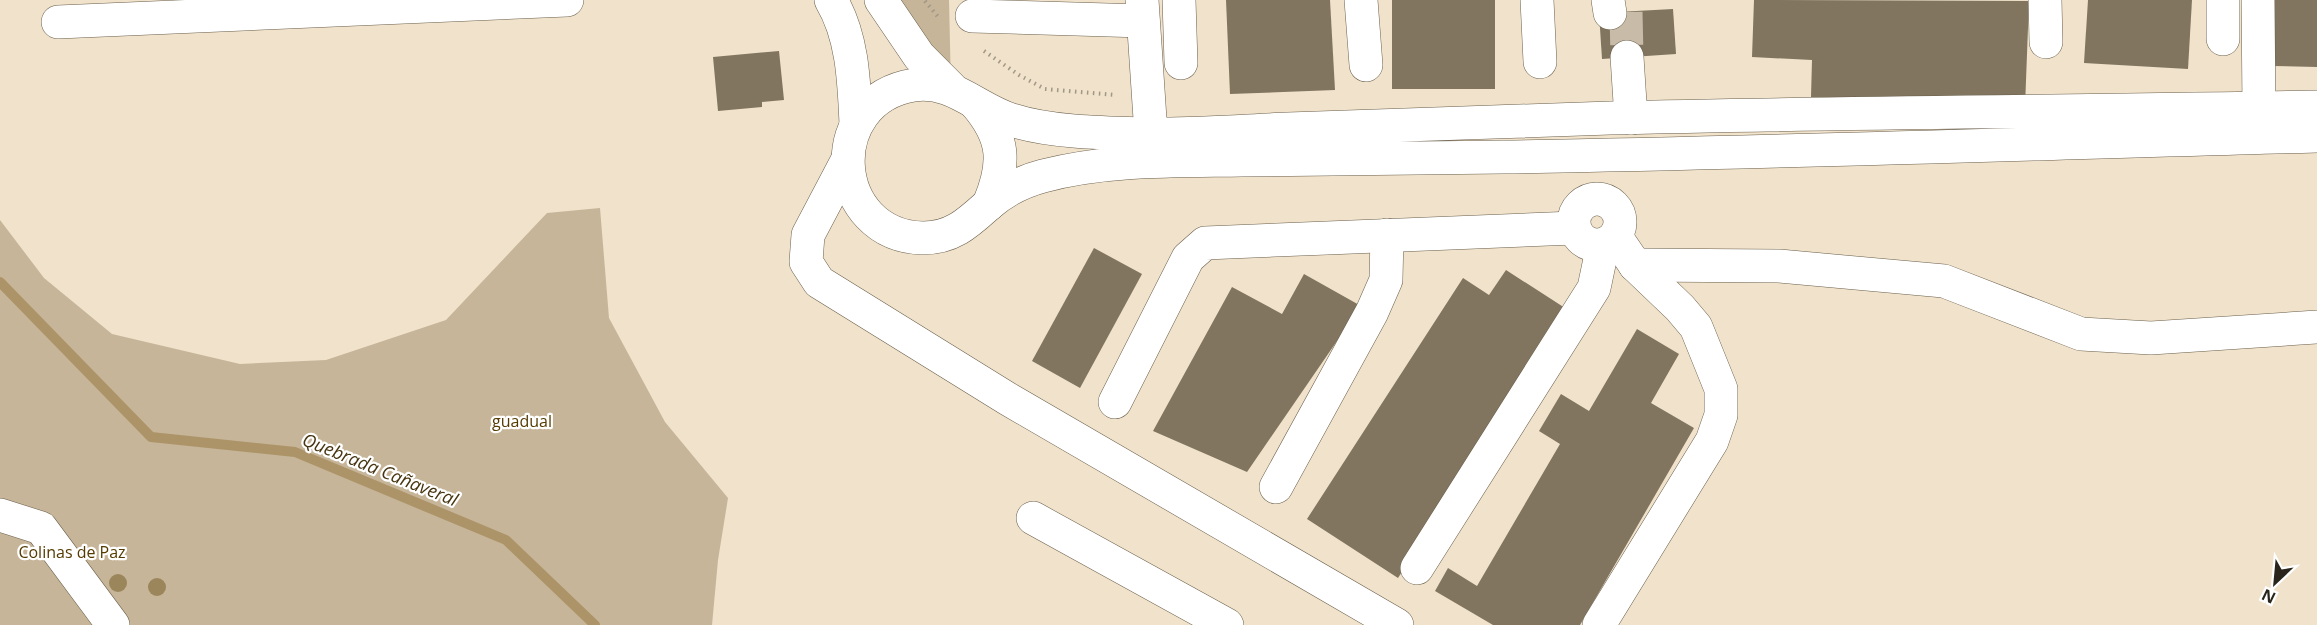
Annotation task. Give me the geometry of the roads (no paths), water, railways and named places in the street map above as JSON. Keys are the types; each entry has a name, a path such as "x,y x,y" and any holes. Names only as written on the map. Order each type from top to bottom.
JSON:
{"street":[{"path":"58,22 567,0"},
{"path":"831,0 842,20 850,52 856,124"},
{"path":"881,0 919,56 992,124 1001,150 1000,178 989,204"},
{"path":"1179,0 1181,63"},
{"path":"1361,0 1366,65"},
{"path":"1537,0 1539,62"},
{"path":"2045,0 2046,42"},
{"path":"2223,0 2223,39"},
{"path":"2258,0 2259,108"},
{"path":"960,20 1142,11 1151,134"},
{"path":"1619,58 1619,118"},
{"path":"2317,107 1619,118 1151,134 1020,123 1004,118 963,95 929,84 908,85 887,93 869,106 856,124 849,142 847,161 850,181 857,199 869,215 885,227 903,235 923,238 942,236 960,230 989,204 1026,182 1052,174 1148,162 1592,156 2317,136"},
{"path":"1592,156 1596,199"},
{"path":"847,161 808,236 806,262 819,282 1353,614 1396,625"},
{"path":"1417,568 1594,288 1610,241 1620,217 1615,207 1607,201 1596,199 1586,201 1578,208 1574,217 1577,237 1585,243 1610,241 1680,308 1696,327 1721,389 1721,415 1712,441 1599,625"},
{"path":"1115,402 1188,258 1205,243 1574,228"},
{"path":"1276,487 1372,312 1386,280 1387,235"},
{"path":"1635,264 1779,266 1944,281 2081,334 2151,338 2317,327"},
{"path":"0,515 41,528 113,625"},
{"path":"1033,518 1227,625"}],"waterway":[{"name":"Quebrada Cañaveral","path":"0,282 151,437 295,452 506,540 595,625"}],"tunnel":[{"path":"1626,12 1627,57"}],"park label":[{"name":"guadual","path":"522,421"},
{"name":"Colinas de Paz","path":"72,552"}]}
